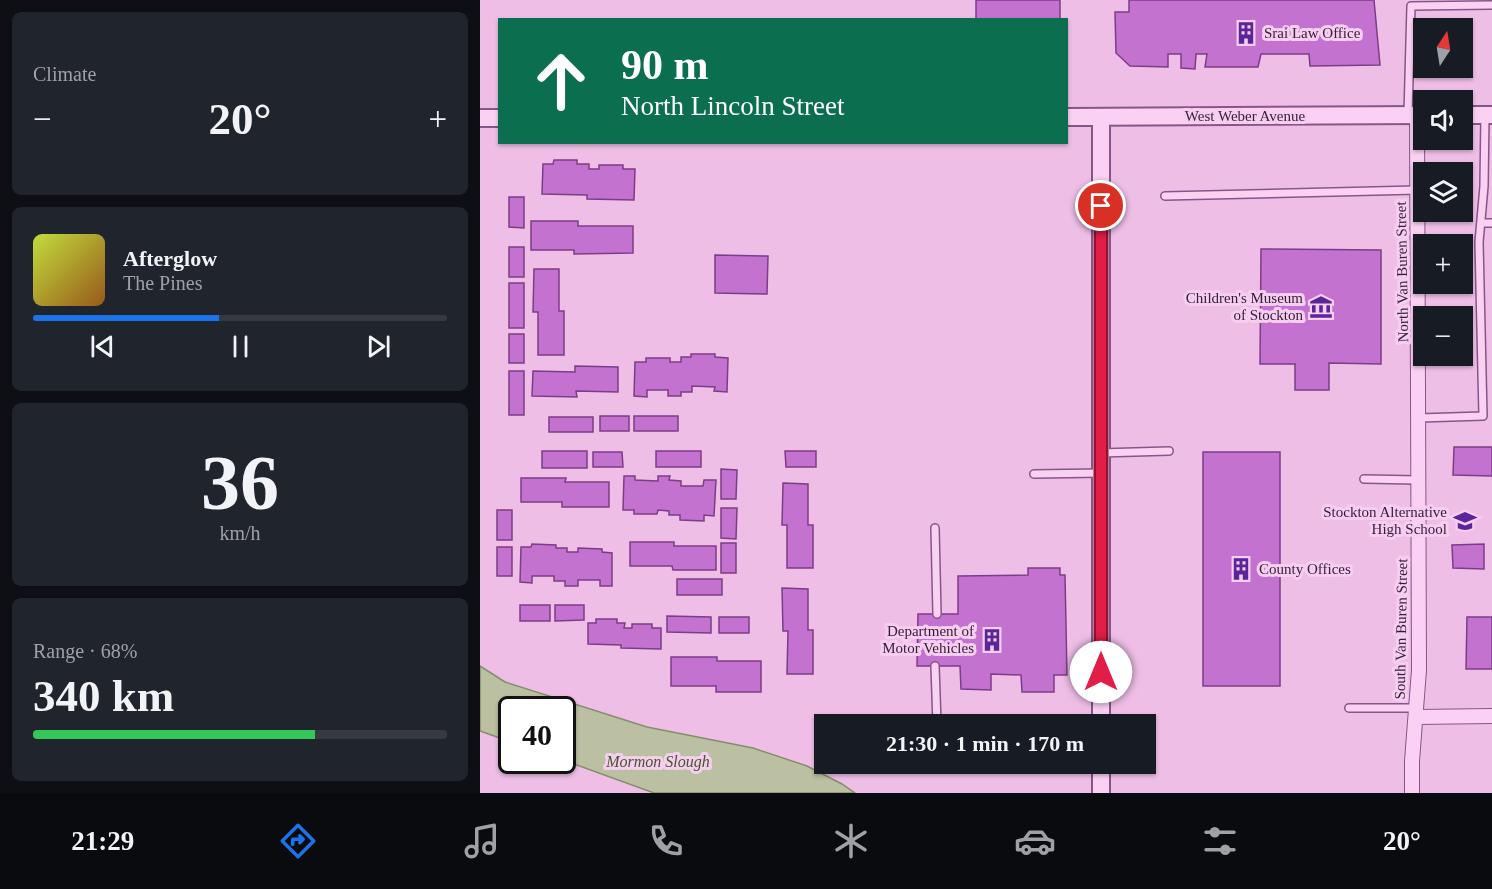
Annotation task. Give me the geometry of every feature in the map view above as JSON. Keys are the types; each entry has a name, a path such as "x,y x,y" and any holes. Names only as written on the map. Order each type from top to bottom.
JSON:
{"street":[{"name":"West Weber Avenue","path":"1068,117 1413,115"},
{"path":"1101,117 1101,714"},
{"path":"480,118 498,118"},
{"name":"North Van Buren Street","path":"1417,222 1419,423"},
{"name":"South Van Buren Street","path":"1412,793 1419,658 1419,423"},
{"path":"1416,712 1492,716"},
{"path":"1101,774 1101,793"}],"lane":[{"path":"1415,90 1411,6 1492,6"},
{"path":"1484,416 1479,242 1488,178 1488,115"},
{"path":"1165,196 1413,190"},
{"path":"1481,223 1492,223"},
{"path":"1419,423 1492,416"},
{"path":"1100,453 1168,451"},
{"path":"1034,474 1101,473"},
{"path":"1364,479 1419,480"},
{"path":"935,528 937,615"},
{"path":"935,666 937,714"},
{"path":"1349,708 1416,712"}],"water":[{"name":"Mormon Slough","path":"480,666 505,682 549,696 498,696 498,737 480,731"},
{"name":"Mormon Slough","path":"576,704 647,727 753,748 807,766 814,770 814,774 823,774 855,793 654,793 576,765"}],"building":[{"path":"976,0 1060,0 1060,18 976,18"},
{"name":"Srai Law Office","path":"1129,0 1374,0 1380,65 1310,66 1309,54 1261,54 1258,67 1205,67 1207,54 1196,54 1195,69 1181,68 1181,54 1168,54 1168,67 1130,66 1116,53 1115,12 1129,12"},
{"path":"554,160 577,160 577,164 589,164 589,169 599,169 599,165 623,165 623,169 635,169 634,200 587,199 587,195 542,194 543,164 553,164"},
{"path":"509,197 524,197 524,228 509,227"},
{"path":"531,221 578,221 578,226 633,226 633,253 574,254 574,250 531,250"},
{"path":"509,247 524,247 524,277 509,277"},
{"name":"Children's Museum of Stockton","path":"1261,249 1381,250 1381,364 1329,363 1329,390 1295,390 1295,364 1260,364"},
{"path":"715,255 768,256 767,294 715,293"},
{"path":"534,269 559,269 559,311 564,311 564,355 538,355 538,312 533,312"},
{"path":"509,283 524,283 524,328 509,328"},
{"path":"509,334 524,334 524,363 509,363"},
{"path":"691,354 715,354 715,357 728,358 727,392 714,391 715,387 692,386 692,392 681,392 681,396 668,396 668,390 647,390 647,397 634,396 635,362 646,362 646,358 670,358 670,362 681,362 681,357 691,357"},
{"path":"575,366 618,367 618,392 576,391 577,397 532,396 533,371 575,372"},
{"path":"509,371 524,371 524,415 509,415"},
{"path":"600,416 629,416 629,431 600,431"},
{"path":"634,416 678,416 678,431 634,431"},
{"path":"549,417 593,417 593,432 549,432"},
{"path":"1454,447 1492,447 1492,476 1453,475"},
{"path":"542,451 587,451 587,468 542,468"},
{"path":"656,451 701,451 701,467 656,467"},
{"path":"785,451 816,451 816,467 786,467"},
{"path":"593,452 622,452 623,467 593,467"},
{"name":"County Offices","path":"1203,452 1280,452 1280,686 1203,686"},
{"path":"721,469 737,470 736,499 721,499"},
{"path":"624,476 635,476 635,480 658,481 658,476 670,476 669,480 681,481 681,486 703,486 704,480 716,480 714,516 704,515 704,521 680,520 680,515 669,515 669,511 658,510 657,514 634,514 634,510 623,510"},
{"path":"521,478 566,478 565,482 609,482 609,507 562,507 562,502 521,502"},
{"path":"783,483 808,484 808,525 813,525 813,568 787,568 787,525 782,525"},
{"path":"721,508 737,508 736,539 721,538"},
{"path":"497,510 512,510 512,540 497,540"},
{"path":"630,542 674,542 674,546 716,546 716,570 673,570 672,566 630,566"},
{"path":"721,543 736,543 736,573 721,573"},
{"path":"532,544 556,545 556,548 567,548 567,552 578,552 578,548 602,549 602,552 612,553 612,586 600,586 600,580 578,580 578,586 565,586 565,581 554,581 554,576 532,576 532,583 520,582 521,547 531,547"},
{"path":"1484,544 1484,569 1453,568 1452,545"},
{"path":"497,547 512,547 512,576 497,576"},
{"name":"Department of Motor Vehicles","path":"1028,568 1060,568 1060,575 1065,575 1067,675 1054,675 1054,692 1022,692 1021,675 991,674 991,690 961,689 960,666 917,666 918,614 958,614 958,576 1028,575"},
{"path":"677,579 722,579 722,595 677,595"},
{"path":"782,588 808,589 808,630 813,630 813,674 787,674 788,631 783,631"},
{"path":"520,605 550,605 550,621 520,621"},
{"path":"555,605 584,605 584,620 555,621"},
{"path":"667,616 711,617 711,633 667,632"},
{"path":"719,617 749,617 749,633 719,633"},
{"path":"1467,617 1492,617 1492,669 1466,669"},
{"path":"596,619 617,619 617,623 625,623 624,628 632,628 632,624 652,624 652,628 661,628 661,649 588,644 588,623 596,623"},
{"path":"671,657 717,657 717,661 761,661 761,692 716,692 716,686 671,686"}],"place":[{"name":"Srai Law Office","path":"1246,33"},
{"name":"Children's Museum of Stockton","path":"1321,307"},
{"name":"Stockton Alternative High School","path":"1465,521"},
{"name":"County Offices","path":"1241,569"},
{"name":"Department of Motor Vehicles","path":"992,640"}],"route":[{"path":"1101,206 1101,672"}]}
